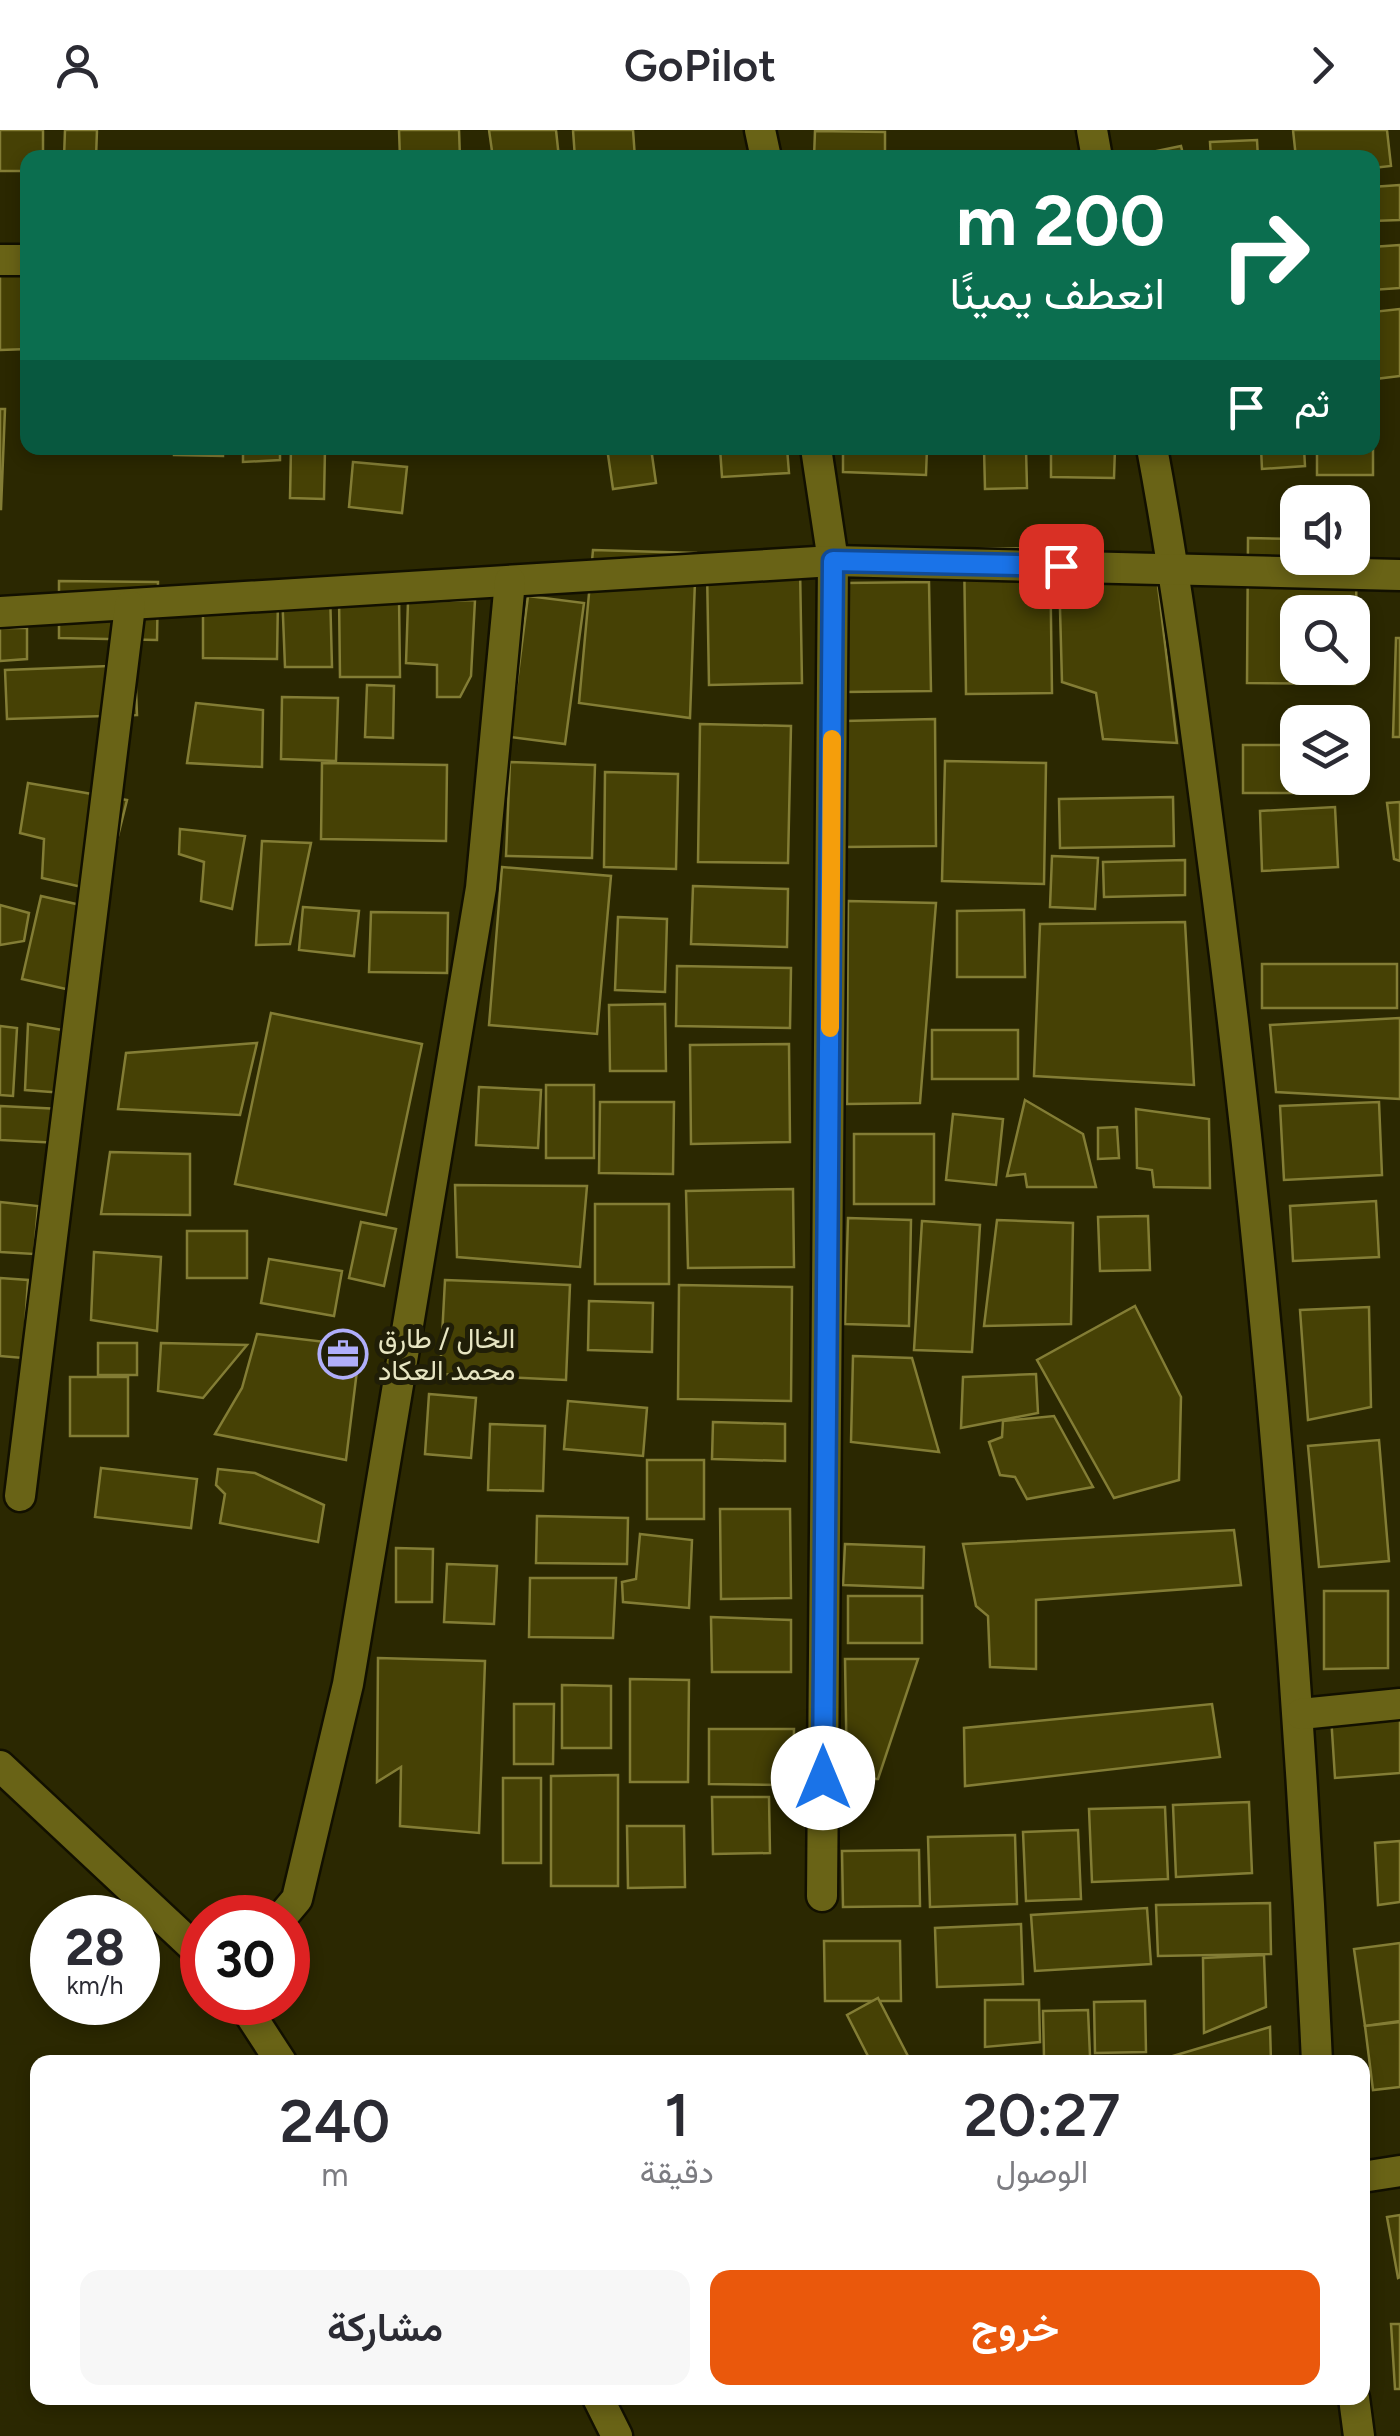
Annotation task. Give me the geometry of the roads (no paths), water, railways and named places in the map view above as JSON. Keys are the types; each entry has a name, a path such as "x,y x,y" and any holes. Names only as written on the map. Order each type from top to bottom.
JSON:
{"street":[{"path":"817,455 833,561 822,1896"},
{"path":"1153,455 1175,569 1256,1197 1301,1714 1317,2055"},
{"path":"0,612 833,561 1400,575"},
{"path":"298,1895 348,1684 481,888 510,581"},
{"path":"20,1496 130,606"},
{"path":"1301,1714 1400,1704"},
{"path":"0,1766 180,1934"},
{"path":"257,2025 276,2055"},
{"path":"1370,2176 1400,2171"},
{"path":"602,2405 617,2436"},
{"path":"1355,2405 1360,2436"}],"place":[{"name":"الخال / طارق محمد العكاد","path":"343,1354"}]}
